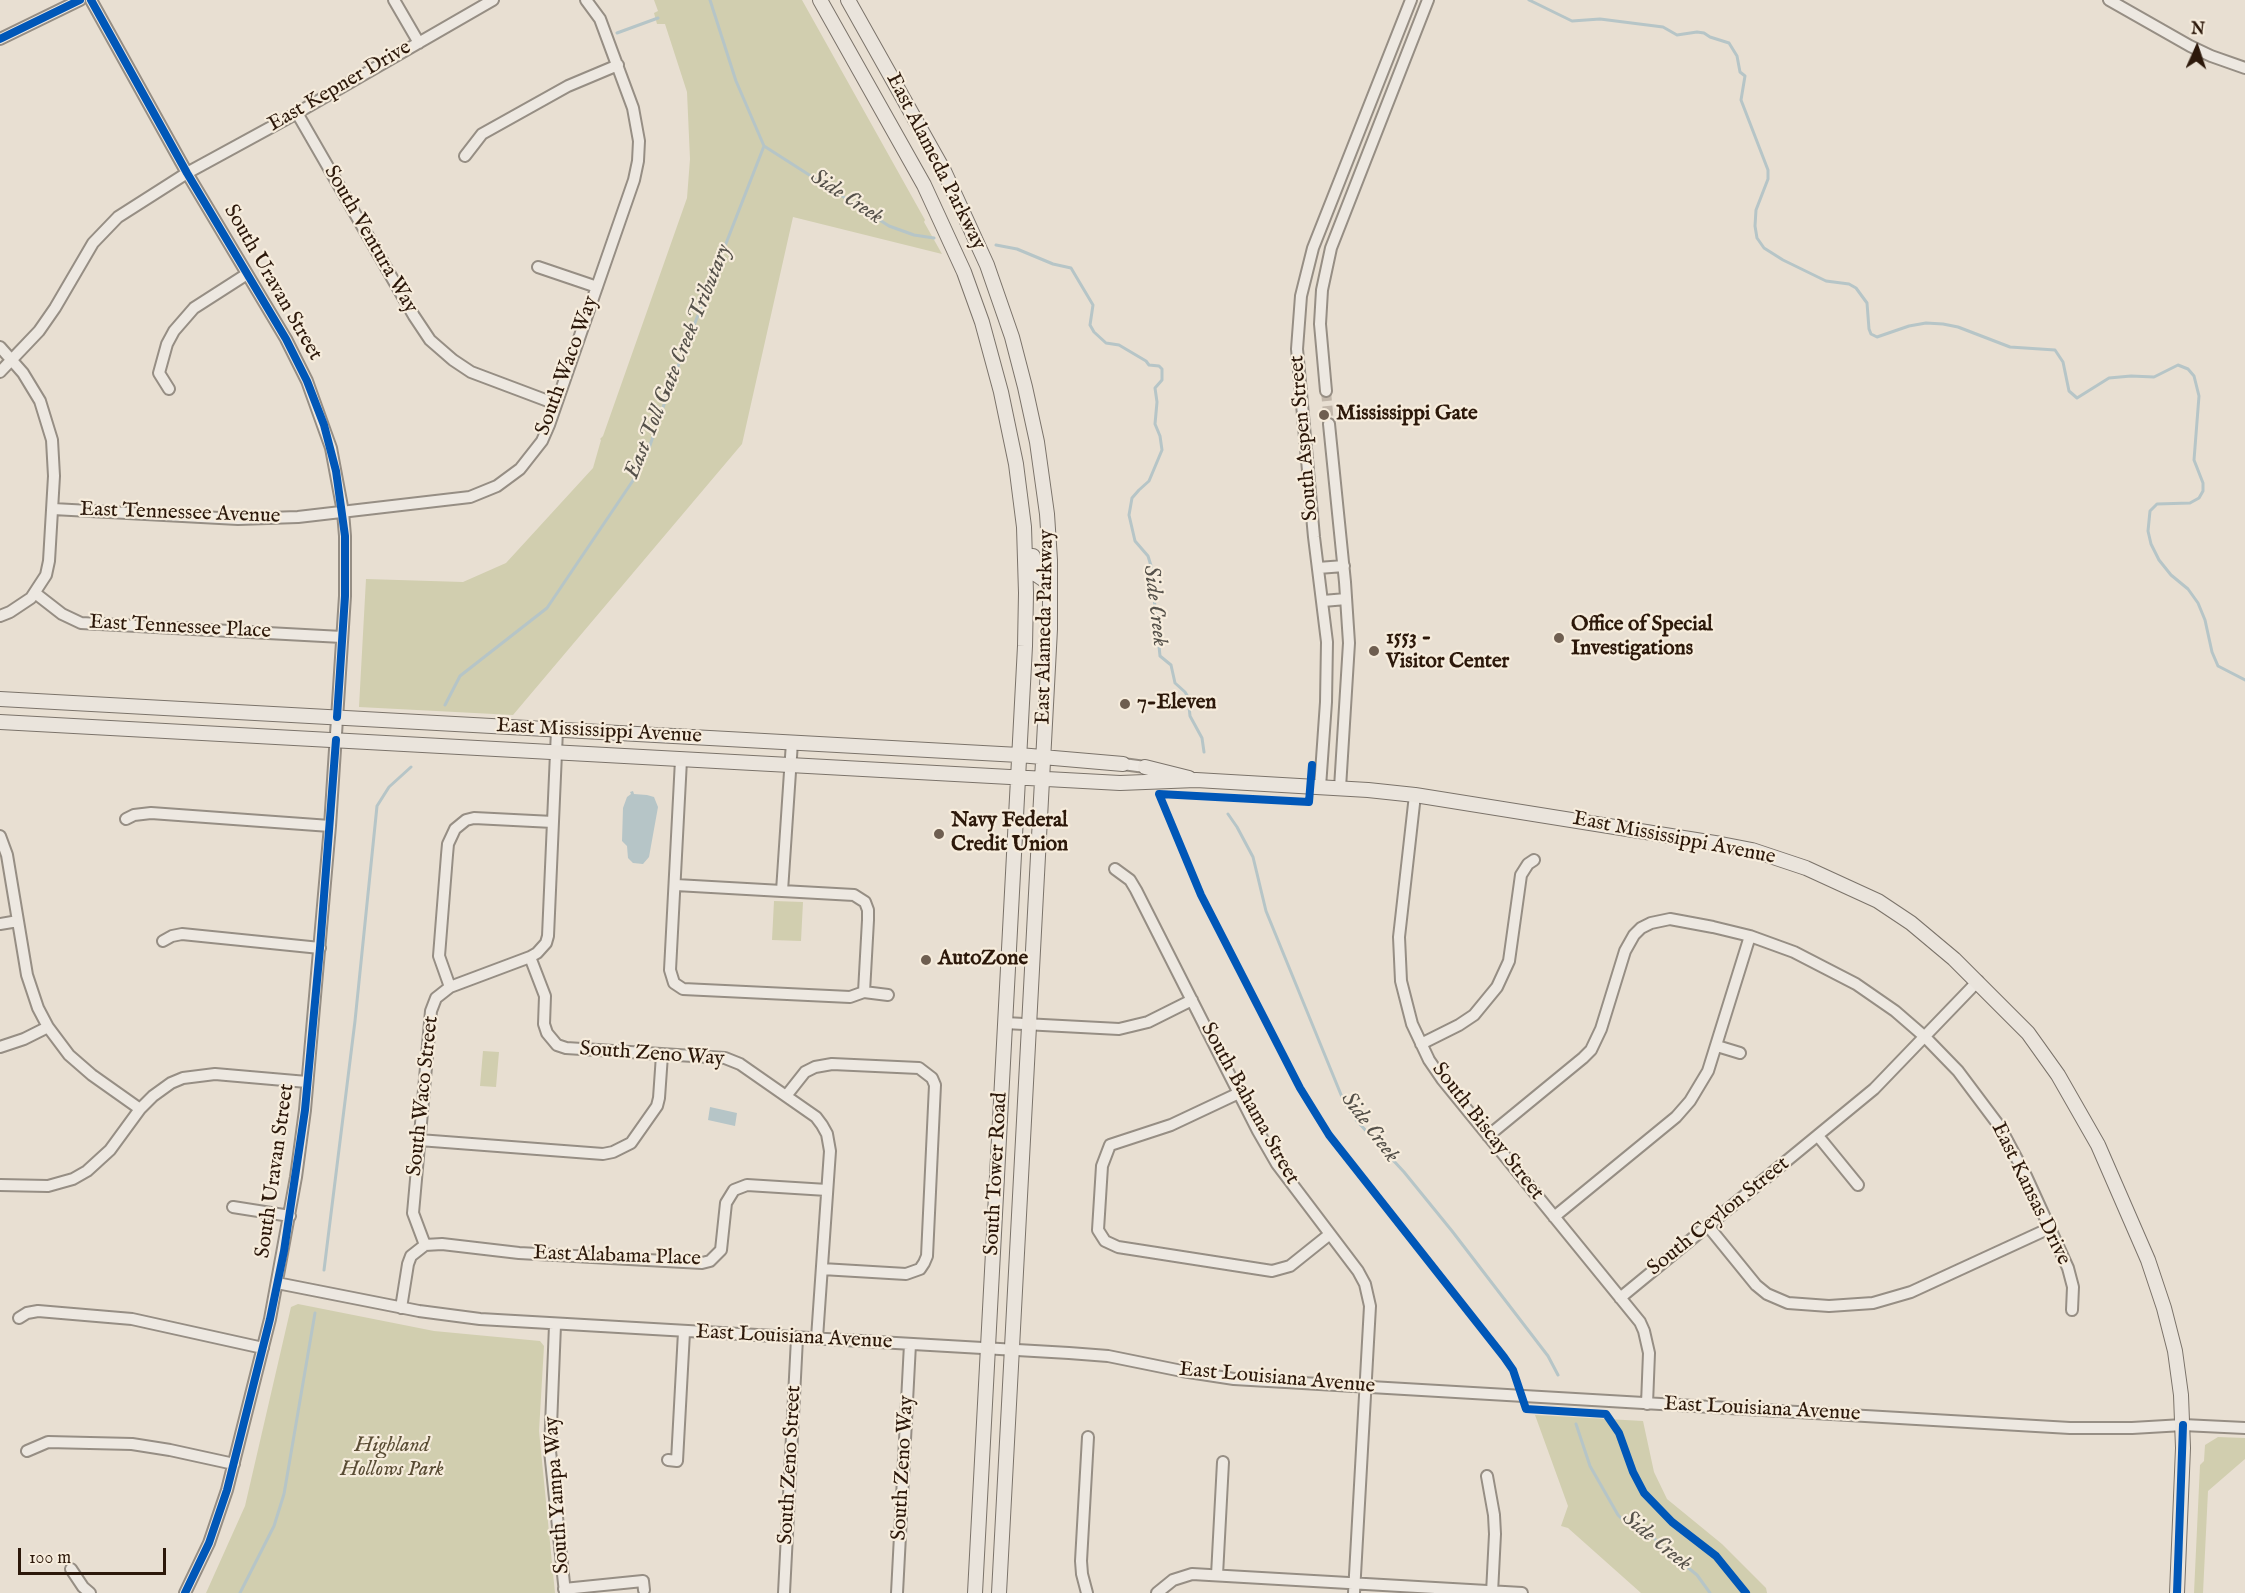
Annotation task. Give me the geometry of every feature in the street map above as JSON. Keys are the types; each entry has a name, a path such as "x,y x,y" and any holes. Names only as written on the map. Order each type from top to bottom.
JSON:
{"main road":[{"name":"East Alameda Parkway","path":"820,0 916,169 957,254 982,322 1002,392 1013,446 1024,537 1026,612 1019,755"},
{"name":"East Alameda Parkway","path":"848,0 953,188 999,297 1017,354 1037,442 1047,513 1050,584 1043,757"},
{"path":"1020,497 1031,520 1034,573 1050,584"},
{"name":"East Mississippi Avenue","path":"0,699 1019,755 1123,764"},
{"name":"East Mississippi Avenue","path":"0,722 1018,778 1142,784 1197,780 1340,788 1415,795 1721,844 1782,860 1849,886 1898,914 1928,936 2022,1025 2075,1102 2102,1154 2137,1230 2164,1308 2176,1359 2183,1425 2177,1593"},
{"name":"South Tower Road","path":"975,1593 1019,755"},
{"name":"South Tower Road","path":"999,1593 1043,757"},
{"name":"East Mississippi Avenue","path":"1145,767 1197,780"}],"street":[{"path":"0,39 80,0"},
{"name":"South Uravan Street","path":"91,0 187,172 286,339 316,403 331,448 343,512 346,560 336,740 320,948 302,1136 290,1216 263,1348 234,1464 212,1536 185,1593"},
{"path":"394,0 419,43"},
{"name":"East Kepner Drive","path":"0,372 39,331 56,308 93,243 107,227 129,209 187,172 493,0"},
{"name":"South Waco Way","path":"343,512 456,499 478,494 512,477 532,456 542,441 634,180 638,161 636,121 618,65 600,19 586,0"},
{"name":"South Aspen Street","path":"1320,787 1328,664 1297,350 1301,296 1313,248 1411,0"},
{"name":"South Aspen Street","path":"1326,391 1320,324 1322,291 1331,248 1428,0"},
{"path":"2109,0 2190,46 2222,61 2245,68"},
{"path":"465,156 482,134 568,86 618,65"},
{"name":"South Ventura Way","path":"297,112 414,316 449,365 556,404"},
{"name":"South Waco Way","path":"538,267 597,287"},
{"path":"169,389 159,373 174,331 194,308 247,274"},
{"path":"0,348 32,386 46,416 54,456 49,561 46,575 35,593 22,605 0,616"},
{"name":"South Aspen Street","path":"1329,424 1344,566 1349,662 1340,788"},
{"name":"East Tennessee Avenue","path":"52,509 256,520 343,512"},
{"path":"1318,568 1344,566"},
{"name":"East Tennessee Place","path":"35,593 62,614 81,623 342,637"},
{"path":"1323,601 1346,599"},
{"path":"530,957 541,950 548,936 557,729"},
{"path":"782,891 792,742"},
{"path":"681,760 670,970 674,983 683,989 850,997 864,992 888,995"},
{"name":"East Mississippi Avenue","path":"1123,764 1145,767"},
{"name":"South Biscay Street","path":"1415,795 1399,959 1406,1003 1421,1044 1442,1079 1640,1322 1648,1343 1647,1404"},
{"path":"126,819 134,815 151,813 330,826"},
{"path":"450,987 439,956 448,844 455,829 466,820 474,818 553,822"},
{"path":"0,836 7,855 32,992 48,1027 82,1067 140,1109"},
{"path":"1421,1044 1459,1025 1474,1014 1497,987 1509,960 1521,875 1534,860"},
{"name":"South Bahama Street","path":"1115,869 1130,880 1136,890 1277,1164 1358,1270 1368,1295 1370,1306 1354,1588"},
{"path":"676,885 854,895 865,902 868,910 864,992"},
{"name":"East Kansas Drive","path":"1488,1137 1591,1050 1601,1029 1625,951 1641,928 1652,923 1670,920 1750,936 1794,952 1876,997 1925,1037 1965,1080 2000,1127 2050,1228 2068,1268 2073,1287 2072,1310"},
{"path":"0,924 18,921"},
{"path":"163,940 182,934 320,948"},
{"path":"1554,1217 1676,1117 1702,1084 1717,1046 1750,936"},
{"name":"South Waco Street","path":"425,1245 413,1213 431,1011 436,998 450,987 530,957"},
{"name":"South Zeno Way","path":"530,957 545,996 544,1024 547,1033 558,1045 566,1048 725,1058 740,1064 816,1117 827,1134 830,1151 817,1338"},
{"name":"South Ceylon Street","path":"1620,1298 1874,1089 1978,981"},
{"path":"1005,1023 1119,1029 1148,1022 1192,1000"},
{"path":"0,1047 24,1039 48,1027"},
{"path":"1717,1046 1740,1053"},
{"path":"419,1140 603,1154 613,1152 631,1143 657,1106 662,1055"},
{"path":"786,1096 805,1072 815,1067 832,1064 919,1068 932,1078 935,1085 927,1256 924,1263 920,1269 906,1274 822,1269"},
{"path":"0,1185 48,1186 73,1179 99,1162 140,1109 165,1087 197,1075 215,1074 307,1082"},
{"path":"1239,1093 1171,1125 1110,1145 1101,1166 1098,1230 1105,1241 1118,1247 1272,1271 1290,1266 1330,1234"},
{"path":"1818,1136 1858,1185"},
{"name":"East Alabama Place","path":"425,1245 442,1244 519,1253 702,1263 710,1261 721,1250 726,1203 734,1190 747,1185 827,1190"},
{"name":"South Uravan Street","path":"233,1207 290,1216"},
{"path":"1708,1226 1756,1285 1767,1294 1788,1303 1829,1306 1873,1303 1911,1292 2050,1228"},
{"path":"401,1308 411,1256 425,1245"},
{"name":"East Louisiana Avenue","path":"277,1283 401,1308 480,1320 1108,1356 1223,1378 2070,1428 2183,1425 2245,1428"},
{"path":"19,1318 27,1313 38,1311 125,1318 160,1323 263,1348"},
{"name":"South Yampa Way","path":"555,1325 550,1451 565,1591"},
{"path":"668,1460 677,1461 684,1332"},
{"name":"South Zeno Street","path":"784,1593 797,1338"},
{"name":"South Zeno Way","path":"897,1593 910,1344"},
{"path":"1087,1593 1082,1574 1082,1561 1088,1437"},
{"path":"27,1451 48,1442 132,1444 234,1464"},
{"path":"1217,1575 1223,1462"},
{"path":"1487,1476 1495,1534 1492,1592"},
{"path":"71,1569 82,1587 90,1593"},
{"path":"1157,1593 1180,1577 1191,1574 1354,1588 1522,1593"},
{"path":"565,1591 643,1581 644,1590"}],"green space":[{"path":"654,0 802,0 942,254 793,217 742,444 513,715 359,707 366,579 463,582 506,563 593,468 600,439 603,436 687,198 690,159 687,92 665,24 657,24 654,13 658,11"},
{"path":"774,901 803,902 801,941 772,940"},
{"path":"483,1051 499,1052 496,1087 480,1086"},
{"name":"Highland Hollows Park","path":"298,1304 434,1331 540,1341 544,1346 539,1431 555,1593 206,1593 245,1506 291,1307"},
{"path":"1535,1415 1643,1421 1654,1472 1667,1499 1722,1544 1766,1588 1767,1593 1641,1593 1568,1528 1561,1526 1568,1506"},
{"path":"2218,1437 2245,1438 2245,1459 2208,1491 2203,1593 2194,1593 2200,1465 2204,1461 2205,1445"}],"shaded area":[{"path":"633,791 634,794 654,797 658,807 649,857 643,864 633,863 628,858 627,846 622,841 623,808 627,797"},
{"path":"710,1107 737,1113 735,1126 708,1120"}],"waterway":[{"name":"East Toll Gate Creek Tributary","path":"445,705 460,676 547,608 634,479 646,457 670,387 764,146 736,81 710,0"},
{"path":"1529,0 1572,21 1600,19 1663,27 1677,35 1704,33 1729,43 1737,56 1740,72 1745,76 1741,100 1768,170 1768,179 1756,210 1757,238 1764,248 1783,260 1826,281 1849,284 1856,288 1867,303 1871,334 1877,337 1909,326 1926,323 1943,324 1958,327 2010,347 2055,350 2063,362 2069,391 2077,398 2109,378 2154,377 2178,365 2188,369 2194,376 2199,396 2194,460 2203,483 2203,491 2199,498 2190,503 2157,504 2150,511 2148,531 2151,544 2159,560 2171,575 2188,589 2198,603 2218,666 2245,680"},
{"path":"617,33 658,18"},
{"name":"Side Creek","path":"764,146 889,226 914,235 934,238"},
{"name":"Side Creek","path":"996,245 1017,249 1053,264 1071,268 1093,305 1090,325 1094,332 1106,343 1119,345 1149,365 1159,366 1162,369 1162,380 1155,388 1157,402 1155,424 1162,450 1149,481 1132,498 1129,515 1135,541 1148,556 1152,569 1149,582 1154,597 1160,656 1171,665 1175,683 1188,697 1190,716 1202,738 1204,752"},
{"path":"324,1270 355,1021 377,806 389,787 411,767"},
{"name":"Side Creek","path":"1228,814 1253,857 1266,911 1344,1102 1357,1121 1404,1172 1452,1231 1548,1356 1558,1375"},
{"path":"240,1593 274,1526 284,1494 315,1313"},
{"name":"Side Creek","path":"1576,1424 1590,1466 1618,1515 1648,1532 1697,1575 1710,1593"}],"tunnel":[{"path":"1326,391 1329,424"}],"cycle path":[{"path":"0,39 80,0"},
{"path":"91,0 187,173 286,339 307,381 324,425 336,471 345,536 345,596 337,717"},
{"path":"185,1593 209,1543 227,1490 270,1319 284,1251 305,1110 336,740"},
{"path":"1312,765 1309,802 1159,794 1201,895 1300,1088 1329,1135 1504,1357 1513,1370 1526,1409 1606,1414 1619,1433 1633,1472 1644,1493 1672,1522 1716,1556 1746,1593"},
{"path":"2177,1593 2183,1425"}],"place":[{"name":"Mississippi Gate","path":"1324,415"},
{"name":"Office of Special Investigations","path":"1559,638"},
{"name":"1553 - Visitor Center","path":"1374,651"},
{"name":"7-Eleven","path":"1125,704"},
{"name":"Navy Federal Credit Union","path":"939,834"},
{"name":"AutoZone","path":"926,960"}]}
